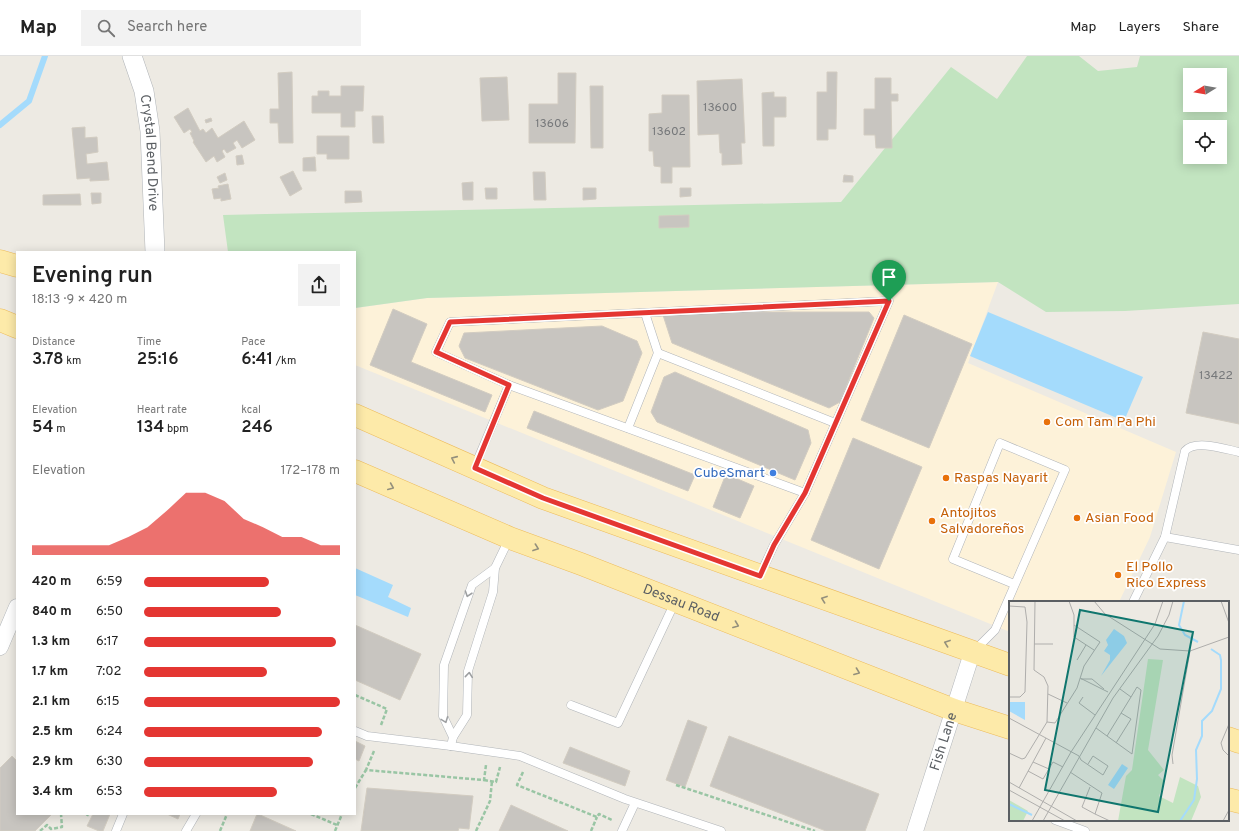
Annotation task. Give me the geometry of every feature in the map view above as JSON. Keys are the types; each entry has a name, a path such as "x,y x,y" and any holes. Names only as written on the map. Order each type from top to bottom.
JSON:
{"main road":[{"path":"0,261 16,266"},
{"path":"0,320 16,327"},
{"path":"356,415 543,498 972,653 1009,665"},
{"name":"Dessau Road","path":"356,471 510,538 954,710 1009,728"},
{"path":"1229,738 1239,742"},
{"path":"1229,799 1239,802"}],"street":[{"name":"Crystal Bend Drive","path":"132,56 144,91 150,131 155,251"},
{"path":"0,648 16,609"},
{"name":"Fish Lane","path":"915,831 972,653"}],"lane":[{"path":"760,576 774,545 805,493 889,301 450,322 436,352 509,385 805,493"},
{"path":"628,428 658,353 645,313"},
{"path":"658,353 835,424"},
{"path":"475,468 509,385"},
{"path":"972,653 994,630 1065,470 1000,443 953,558 1014,584"},
{"path":"1133,601 1165,537 1185,451 1188,448 1200,445 1239,452"},
{"path":"1165,537 1239,550"},
{"path":"451,746 453,737 467,715 468,671 493,592 495,568 510,538"},
{"path":"453,737 443,716 444,665 472,585 495,568"},
{"path":"571,705 618,722 675,601"},
{"path":"356,731 367,736 520,756 635,803 721,831"},
{"path":"622,831 635,803"},
{"path":"116,831 123,815"},
{"path":"186,831 195,815"},
{"path":"1058,821 1085,831"}],"path":[{"path":"356,695 387,709 380,725"},
{"path":"356,786 366,770 375,749"},
{"path":"484,780 486,762"},
{"path":"366,770 496,782 500,765 506,766"},
{"path":"524,769 517,786 597,817"},
{"path":"476,831 490,801 492,781"},
{"path":"676,785 815,831"},
{"path":"591,831 599,814 612,820"},
{"path":"40,831 47,825 51,829 62,827 61,815"},
{"path":"220,831 227,815"},
{"path":"313,815 337,825"},
{"path":"335,831 342,815"}],"shaded area":[{"name":"CubeSmart","path":"998,282 968,363 1176,452 1150,537 1119,601 1009,601 1009,632 356,365 356,308 427,298"}],"green space":[{"path":"1027,56 1079,56 1098,71 1137,67 1140,56 1239,56 1239,304 1125,311 1046,312 998,282 427,298 356,308 356,251 228,251 223,215 841,202 951,67 997,99"}],"water":[{"path":"988,312 1143,377 1124,421 970,356"},
{"path":"356,568 393,585 388,597 411,608 408,617 356,595"}],"building":[{"path":"292,72 293,143 279,143 278,123 270,123 270,109 279,109 278,73"},
{"path":"827,72 837,72 836,129 828,129 828,140 817,140 817,92 827,92"},
{"path":"558,73 576,73 575,143 529,143 529,104 558,104"},
{"path":"507,77 509,120 482,121 480,78"},
{"path":"875,78 891,78 891,94 898,94 898,101 891,101 892,148 876,148 875,135 864,135 864,109 875,109"},
{"path":"742,79 745,143 741,143 742,164 722,165 719,134 698,135 697,81"},
{"path":"341,86 364,86 363,111 355,111 355,127 341,127 341,113 312,113 312,96 318,96 318,91 329,91 329,96 341,96"},
{"path":"590,86 603,86 603,148 591,148"},
{"path":"774,92 774,97 786,97 786,117 774,117 774,146 763,146 762,93"},
{"path":"662,95 689,95 690,167 672,167 672,183 661,183 661,167 654,166 653,151 649,151 649,114 662,113"},
{"path":"188,108 200,131 203,129 206,133 212,128 218,138 244,121 255,140 242,148 237,140 233,143 236,148 227,153 224,149 222,151 225,157 217,162 214,156 206,162 193,142 194,141 190,133 192,132 190,129 184,133 174,117"},
{"path":"372,116 383,116 384,143 373,143"},
{"path":"211,118 212,121 206,123 205,120"},
{"path":"85,127 85,138 97,137 98,152 86,154 87,164 107,162 109,180 90,181 90,178 77,179 72,128"},
{"path":"317,136 349,136 349,159 327,159 327,154 317,154"},
{"path":"242,155 244,164 237,165 236,156"},
{"path":"315,157 316,171 303,171 303,158"},
{"path":"293,171 302,189 290,196 280,177"},
{"path":"533,172 545,172 546,200 534,200"},
{"path":"225,173 227,180 220,183 217,177"},
{"path":"844,175 853,176 853,182 843,182"},
{"path":"473,182 473,200 463,200 462,183"},
{"path":"228,184 231,199 221,201 221,198 214,199 212,189"},
{"path":"485,188 497,188 497,199 486,199"},
{"path":"583,188 596,188 596,199 583,200"},
{"path":"680,188 691,188 691,196 680,197"},
{"path":"345,191 361,191 362,202 345,203"},
{"path":"91,193 101,193 101,203 92,204"},
{"path":"80,194 81,205 43,205 43,195"},
{"path":"689,215 689,227 659,228 659,216"},
{"path":"393,309 427,324 411,362 492,395 485,412 370,365"},
{"path":"662,312 869,312 874,318 840,402 829,408 672,343"},
{"path":"904,315 972,344 929,448 861,420"},
{"path":"602,326 637,341 642,353 623,401 598,410 465,358 459,346 464,333"},
{"path":"1203,332 1239,339 1239,424 1186,413"},
{"path":"675,372 808,430 811,443 795,480 657,422 651,412 664,377"},
{"path":"534,411 695,475 688,491 527,428"},
{"path":"853,438 922,467 879,569 811,540"},
{"path":"726,474 754,486 740,518 713,507"},
{"path":"356,625 421,654 400,700 356,680"},
{"path":"688,720 707,727 685,787 666,780"},
{"path":"729,736 879,794 865,831 826,831 710,786"},
{"path":"356,742 365,746 359,761 356,760"},
{"path":"570,747 630,771 625,786 563,763"},
{"path":"12,756 16,760 16,815 51,815 35,831 0,831 0,768"},
{"path":"367,788 473,796 469,829 459,828 458,831 361,831"},
{"path":"511,805 568,831 499,831"},
{"path":"92,815 110,815 103,831 87,826"},
{"path":"169,815 180,815 178,819"},
{"path":"257,815 260,815 296,831 250,831"}],"waterway":[{"path":"0,125 29,101 45,56"}],"place":[{"name":"Com Tam Pa Phi","path":"1047,422"},
{"name":"CubeSmart","path":"773,473"},
{"name":"Raspas Nayarit","path":"946,478"},
{"name":"Asian Food","path":"1077,518"},
{"name":"Antojitos Salvadoreños","path":"932,521"},
{"name":"El Pollo Rico Express","path":"1118,575"}],"route":[{"path":"889,301 805,493 774,545 760,576 543,498 475,468 509,385 436,352 450,322 889,301"}]}
